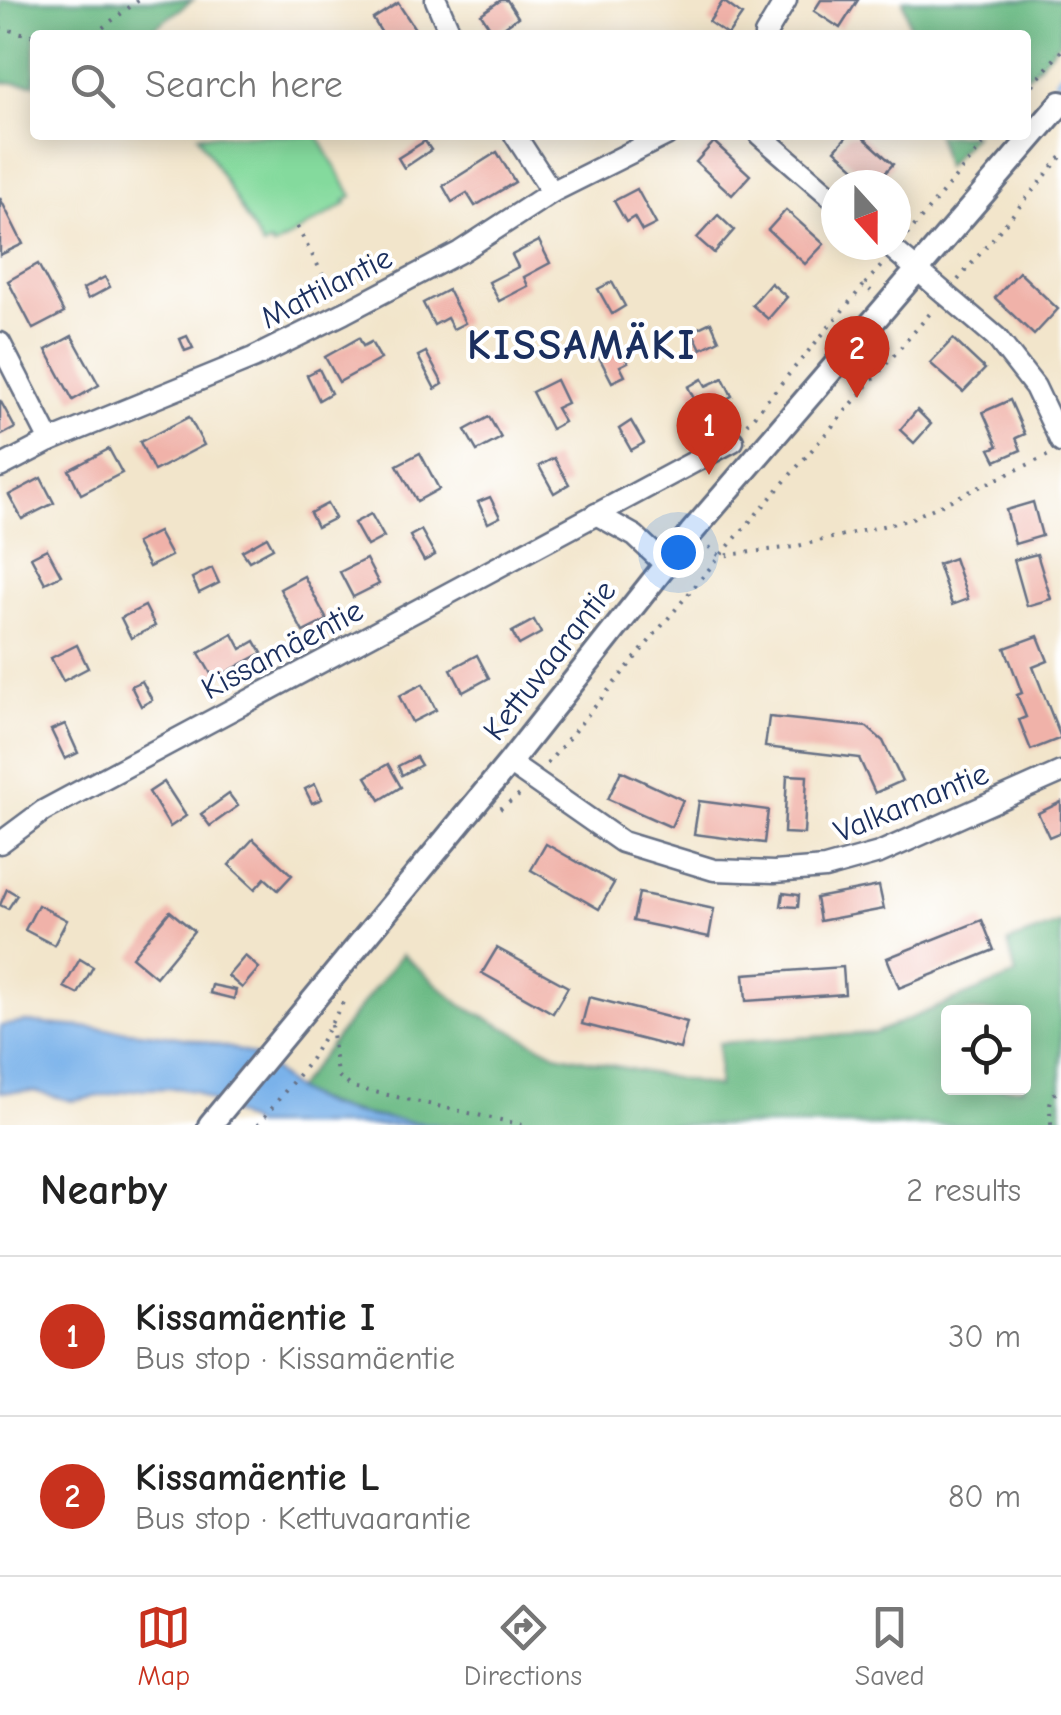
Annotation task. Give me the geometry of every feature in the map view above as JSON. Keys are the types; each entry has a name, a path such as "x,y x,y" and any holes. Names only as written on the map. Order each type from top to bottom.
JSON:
{"street":[{"path":"436,0 449,30"},
{"path":"768,30 786,0"},
{"name":"Kettuvaarantie","path":"1031,139 1061,103"},
{"path":"519,140 552,192"},
{"name":"Mattilantie","path":"0,467 50,441 253,358 344,313 460,252 552,192 656,140"},
{"path":"766,140 821,187"},
{"name":"Kettuvaarantie","path":"213,1121 509,763 692,533 1030,140"},
{"path":"906,260 996,337 1035,387 1061,446"},
{"path":"0,343 50,441"},
{"name":"Kissamäentie","path":"0,843 43,812 732,441"},
{"path":"596,514 635,536 666,565"},
{"name":"Valkamantie","path":"509,763 622,842 714,870 774,872 825,868 879,853 1061,772"}],"path":[{"path":"99,30 139,0"},
{"path":"0,28 30,35"},
{"path":"1031,87 1061,51"},
{"path":"911,225 987,140"},
{"path":"500,809 534,780 1061,158"},
{"path":"297,227 344,313"},
{"path":"864,285 882,260"},
{"path":"692,533 720,556 794,548 908,520 1061,446"},
{"path":"258,1125 297,1077 350,989"},
{"path":"331,1025 336,1075 352,1087 523,1125"},
{"path":"1051,1125 1048,1108 1054,1093 1061,1088"}],"green space":[{"path":"0,0 193,0 151,30 30,30 30,84 0,82"},
{"path":"903,0 1061,0 1061,40 1031,73 1031,30 911,30"},
{"path":"201,140 320,140 352,196 345,200 347,203 273,247 270,243 263,247"},
{"path":"938,140 969,140 945,167"},
{"path":"1061,923 1061,1125 438,1125 347,1110 295,1090 402,954 461,1005 556,1054 718,1087 719,1043 875,1033 941,1006 941,1095 1031,1095 1031,1005 943,1005 1016,975 1008,942"}],"water":[{"path":"26,1022 166,1035 221,1045 254,1056 296,1090 329,1106 437,1125 253,1125 194,1091 175,1088 140,1089 72,1101 33,1091 0,1092 0,1026"}],"building":[{"path":"507,0 518,17 500,30 491,30 481,14"},
{"path":"821,0 858,0 840,28 814,11"},
{"path":"723,1 742,15 732,30 721,30 709,22"},
{"path":"398,3 416,30 380,30 373,19"},
{"path":"844,140 867,140 893,164 888,170 857,170 835,150"},
{"path":"425,141 431,150 404,168 398,158"},
{"path":"714,142 750,175 732,195 696,162"},
{"path":"497,152 515,182 475,206 467,193 452,202 443,186"},
{"path":"637,189 656,224 642,231 634,217 626,222 614,201"},
{"path":"0,198 23,244 0,255"},
{"path":"786,210 821,241 821,247 805,264 768,230"},
{"path":"718,215 734,230 714,253 697,238"},
{"path":"539,241 550,263 524,277 528,286 499,301 489,282 518,267 512,255"},
{"path":"38,264 64,313 33,329 8,281"},
{"path":"1019,272 1058,309 1034,335 995,298"},
{"path":"105,277 110,287 88,299 83,289"},
{"path":"612,282 625,306 612,314 598,289"},
{"path":"771,283 787,297 768,319 752,305"},
{"path":"448,290 465,323 453,329 447,318 434,325 423,303"},
{"path":"711,322 719,340 701,349 692,331"},
{"path":"72,336 99,385 73,400 46,350"},
{"path":"187,336 193,348 185,351 180,339"},
{"path":"359,338 363,346 371,342 381,359 339,382 325,357"},
{"path":"953,339 985,369 963,392 930,363"},
{"path":"619,347 628,362 620,366 625,376 612,382 599,357"},
{"path":"426,352 443,384 435,389 418,356"},
{"path":"319,369 331,393 319,400 307,375"},
{"path":"723,378 732,396 701,412 688,387 702,379 706,386"},
{"path":"556,380 567,403 556,408 564,422 551,429 532,392"},
{"path":"0,400 15,428 0,436"},
{"path":"1010,400 1025,434 1016,438 1021,450 996,461 990,449 998,446 983,412"},
{"path":"917,410 931,424 914,443 900,430"},
{"path":"189,417 204,445 154,471 140,442"},
{"path":"489,417 501,438 477,451 465,430"},
{"path":"631,421 644,443 631,450 619,429"},
{"path":"109,449 122,473 81,494 69,470"},
{"path":"420,453 439,489 417,501 397,465"},
{"path":"554,458 569,484 554,493 539,466"},
{"path":"41,478 54,503 22,519 9,495"},
{"path":"490,497 500,517 488,523 478,502"},
{"path":"1033,502 1042,536 1015,544 1006,510"},
{"path":"327,504 335,518 317,527 310,513"},
{"path":"371,514 384,537 367,546 354,523"},
{"path":"421,530 435,555 424,561 410,536"},
{"path":"158,532 171,556 149,567 136,543"},
{"path":"267,537 273,548 249,561 242,551"},
{"path":"47,549 61,575 45,583 31,557"},
{"path":"1037,554 1051,599 1027,606 1014,560"},
{"path":"954,558 968,599 952,605 938,564"},
{"path":"366,559 379,584 353,597 340,572"},
{"path":"212,568 219,583 199,593 192,578"},
{"path":"304,576 327,620 303,632 280,589"},
{"path":"145,606 155,626 131,638 121,618"},
{"path":"534,620 541,633 519,645 512,632"},
{"path":"233,634 241,649 255,641 262,653 214,679 199,653"},
{"path":"1038,636 1048,661 1033,667 1061,738 1031,750 1019,720 1026,717 1017,695 1022,693 1005,648"},
{"path":"77,645 88,668 63,681 51,658"},
{"path":"477,655 489,678 463,692 451,669"},
{"path":"142,681 152,700 141,706 131,686"},
{"path":"423,684 436,710 412,722 399,696"},
{"path":"769,717 867,727 883,741 902,781 875,793 859,758 765,747"},
{"path":"65,724 78,753 65,759 51,730"},
{"path":"416,757 421,765 402,775 398,766"},
{"path":"388,764 401,787 380,800 366,777"},
{"path":"621,771 683,800 671,827 608,799"},
{"path":"787,775 807,776 804,834 784,833"},
{"path":"164,782 186,816 170,827 149,792"},
{"path":"315,784 322,799 312,803 305,789"},
{"path":"229,794 238,806 210,826 201,814"},
{"path":"699,801 768,810 764,843 694,834"},
{"path":"1061,802 1061,832 1049,837 1038,813"},
{"path":"253,839 292,875 278,890 265,878 255,889 229,865"},
{"path":"546,844 614,883 599,909 531,870"},
{"path":"879,886 884,909 820,921 816,898"},
{"path":"7,889 17,895 8,909 0,905"},
{"path":"639,893 714,909 709,937 633,921"},
{"path":"783,893 799,895 798,907 781,906"},
{"path":"38,905 67,920 54,945 25,930"},
{"path":"170,911 194,931 156,977 132,957"},
{"path":"982,920 994,950 899,988 887,958"},
{"path":"497,948 568,987 553,1013 482,973"},
{"path":"245,956 259,968 242,988 228,976"},
{"path":"80,959 93,967 78,994 64,987"},
{"path":"843,967 845,994 746,1001 744,974"},
{"path":"212,985 236,990 234,999 210,993"},
{"path":"589,997 687,1022 680,1049 582,1024"}],"waterway":[{"path":"1057,80 1061,75"}],"place":[{"name":"Kissamäentie L","path":"857,398"},
{"name":"Kissamäentie I","path":"709,475"}],"district":[{"name":"KISSAMÄKI","path":"582,344"}]}
